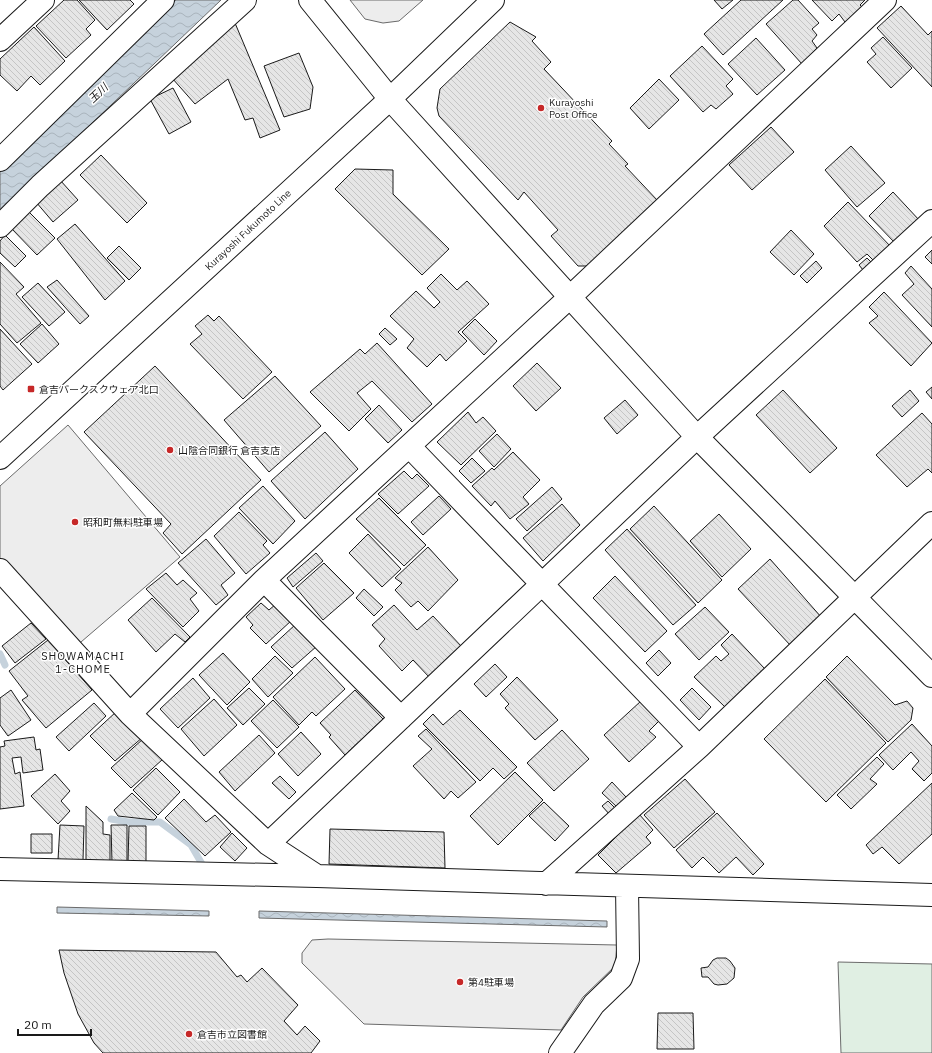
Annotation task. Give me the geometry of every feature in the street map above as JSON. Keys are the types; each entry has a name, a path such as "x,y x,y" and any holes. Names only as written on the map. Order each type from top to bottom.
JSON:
{"street":[{"path":"0,40 43,0"},
{"path":"0,160 163,0"},
{"path":"0,226 40,186 246,0"},
{"path":"310,0 390,99 698,437 932,676"},
{"name":"Kurayoshi Fukumoto Line","path":"0,458 390,99 493,0"},
{"path":"130,714 264,580 570,297 886,0"},
{"path":"268,844 698,437 932,221"},
{"path":"408,446 699,747"},
{"path":"546,884 699,747 932,523"},
{"path":"0,570 130,714 268,844 317,876"},
{"path":"264,580 401,718"},
{"path":"0,869 317,876 932,895"},
{"path":"560,1053 594,1004 621,978 628,959 627,886"}],"green space":[{"path":"838,962 932,964 932,1053 841,1053"}],"shaded area":[{"path":"350,0 423,0 399,21 383,23 365,19"},
{"name":"昭和町無料駐車場","path":"68,425 180,557 74,648 0,567 0,486"},
{"name":"第4駐車場","path":"328,939 617,945 615,966 583,997 561,1030 364,1024 302,963 302,953 312,940"}],"water":[{"name":"玉川","path":"176,0 221,0 0,211 0,170"},
{"path":"57,907 209,911 209,916 57,913"},
{"path":"259,911 607,921 607,927 259,918"}],"building":[{"path":"64,0 77,0 95,20 86,29 91,35 66,58 36,26"},
{"path":"79,0 130,0 134,4 107,30"},
{"path":"714,0 733,0 722,9"},
{"path":"741,0 783,0 723,55 704,34"},
{"path":"793,0 798,0 819,23 812,29 817,35 812,41 817,48 802,64 766,24"},
{"path":"812,0 865,0 860,5 863,8 845,22 839,14 832,21"},
{"path":"901,6 928,35 932,31 932,87 877,28"},
{"path":"510,22 536,37 532,41 551,62 544,69 612,141 609,144 628,164 625,166 658,201 588,266 578,266 551,236 558,230 524,192 518,200 439,116 437,108 440,89"},
{"path":"235,23 280,130 260,138 253,118 245,120 228,79 195,104 172,78"},
{"path":"34,27 65,61 40,85 31,76 17,91 0,75 0,59"},
{"path":"883,37 912,68 891,88 867,62 876,54 871,48"},
{"path":"756,38 785,70 757,95 728,64"},
{"path":"702,46 733,79 726,86 733,94 716,109 711,105 703,112 670,76"},
{"path":"299,53 313,87 310,109 284,117 264,66"},
{"path":"659,79 679,100 649,129 630,108"},
{"path":"173,88 191,122 169,134 150,99"},
{"path":"771,127 794,152 752,190 729,165"},
{"path":"851,146 885,183 857,207 825,170"},
{"path":"101,155 147,203 127,223 80,175"},
{"path":"355,169 393,170 393,194 449,249 422,275 335,189"},
{"path":"60,180 78,200 53,222 36,202"},
{"path":"893,192 920,221 896,244 869,216"},
{"path":"848,202 892,248 876,263 867,254 857,262 824,226"},
{"path":"28,211 55,238 37,255 11,228"},
{"path":"75,224 125,281 105,300 57,239"},
{"path":"791,230 814,254 794,275 770,252"},
{"path":"5,235 26,256 15,267 0,253 0,241"},
{"path":"119,246 141,268 129,280 107,258"},
{"path":"932,250 932,264 925,257"},
{"path":"867,258 871,262 863,270 859,265"},
{"path":"816,261 822,268 807,283 800,276"},
{"path":"0,262 24,287 16,294 41,323 17,343 0,324"},
{"path":"911,266 932,289 932,327 902,295 914,284 905,273"},
{"path":"441,274 457,290 467,281 489,304 458,332 467,341 446,361 440,354 427,367 407,348 414,339 390,316 416,291 434,308 440,302 427,288"},
{"path":"57,280 89,316 80,324 47,287"},
{"path":"38,283 65,312 49,326 22,297"},
{"path":"884,292 932,343 911,366 869,323 878,316 869,307"},
{"path":"208,315 214,321 219,316 272,372 243,399 190,344 202,334 195,326"},
{"path":"475,319 497,341 484,355 462,332"},
{"path":"42,324 59,344 38,363 20,344"},
{"path":"385,328 397,339 390,345 379,334"},
{"path":"0,329 32,364 3,390 0,386"},
{"path":"377,343 432,404 412,422 372,381 357,393 371,409 349,431 310,392 360,349 365,354"},
{"path":"537,363 561,388 536,411 513,386"},
{"path":"155,366 261,480 182,554 163,533 171,524 84,432"},
{"path":"275,376 321,426 269,472 224,420"},
{"path":"932,387 932,399 926,392"},
{"path":"783,390 837,448 810,473 756,415"},
{"path":"910,390 919,401 902,417 892,406"},
{"path":"625,400 638,415 617,434 604,418"},
{"path":"379,405 402,430 388,443 365,419"},
{"path":"468,412 476,423 483,417 496,431 461,465 437,442"},
{"path":"922,413 932,424 932,473 928,469 907,487 876,455"},
{"path":"325,432 358,469 305,519 271,481"},
{"path":"497,434 511,449 494,467 479,451"},
{"path":"513,452 540,480 523,497 529,504 510,519 495,501 491,506 472,486 492,468 494,470"},
{"path":"472,458 485,471 471,483 459,471"},
{"path":"404,471 412,479 417,474 429,486 398,514 378,494"},
{"path":"263,486 295,521 273,544 239,508"},
{"path":"552,487 562,499 527,531 516,519"},
{"path":"439,496 451,509 423,535 411,522"},
{"path":"379,498 426,545 404,566 356,519"},
{"path":"562,504 580,525 543,561 523,538"},
{"path":"654,506 722,580 698,603 630,529"},
{"path":"239,512 267,541 263,545 270,553 246,574 214,536"},
{"path":"719,514 751,549 722,577 690,541"},
{"path":"627,529 696,605 673,625 605,550"},
{"path":"368,534 401,569 382,587 349,553"},
{"path":"206,539 235,573 221,585 228,595 216,605 178,563"},
{"path":"428,547 458,580 428,611 418,601 411,607 395,590 402,583 395,578"},
{"path":"316,553 323,561 293,587 287,578"},
{"path":"770,559 822,618 791,646 738,589"},
{"path":"324,563 354,593 323,620 296,588"},
{"path":"166,573 177,585 183,580 197,593 190,599 199,611 183,627 146,589"},
{"path":"615,576 667,631 645,652 593,598"},
{"path":"364,589 383,607 374,616 356,598"},
{"path":"152,598 190,637 185,642 175,634 156,652 128,620"},
{"path":"261,603 269,610 276,604 292,620 266,644 250,628 253,625 246,617"},
{"path":"394,605 417,630 433,616 462,647 430,678 413,660 402,671 379,646 385,639 372,625"},
{"path":"705,607 729,632 699,660 675,634"},
{"path":"31,623 46,639 15,663 2,646"},
{"path":"296,624 317,646 292,668 271,647"},
{"path":"732,634 765,669 725,707 694,677 716,656 721,661 729,654 721,645"},
{"path":"48,640 92,690 46,728 22,700 28,696 9,671"},
{"path":"659,650 671,663 658,676 646,663"},
{"path":"223,653 250,682 227,705 199,675"},
{"path":"275,656 293,673 268,697 252,679"},
{"path":"847,656 895,705 907,701 913,708 911,720 888,742 826,677"},
{"path":"315,657 345,689 316,716 312,712 299,725 273,697"},
{"path":"495,664 507,677 486,697 474,684"},
{"path":"517,677 558,720 535,740 505,708 509,704 500,694"},
{"path":"193,678 210,698 178,728 160,709"},
{"path":"825,679 886,743 826,802 764,739"},
{"path":"249,688 265,704 243,725 227,708"},
{"path":"692,688 711,707 699,720 680,700"},
{"path":"11,690 31,720 8,736 0,725 0,698"},
{"path":"355,690 383,719 345,755 329,737 331,735 320,723"},
{"path":"214,699 237,725 204,756 181,729"},
{"path":"273,700 299,727 277,748 251,721"},
{"path":"641,701 659,721 649,731 656,737 629,762 604,735"},
{"path":"94,703 106,716 69,751 56,737"},
{"path":"460,710 517,767 504,779 493,768 480,781 423,724 433,714 443,725"},
{"path":"117,711 143,737 115,761 90,736"},
{"path":"912,724 932,746 932,773 924,781 912,769 919,761 911,752 893,770 879,755"},
{"path":"426,729 476,782 458,798 451,791 444,799 413,766 432,749 418,736"},
{"path":"562,730 589,759 554,791 527,763"},
{"path":"301,732 321,754 298,776 278,754"},
{"path":"259,735 275,753 235,791 219,772"},
{"path":"34,737 36,750 40,749 43,770 23,773 21,757 12,758 15,774 20,772 24,806 0,809 0,747 5,746 4,741"},
{"path":"144,738 163,759 131,788 111,768"},
{"path":"877,757 884,764 870,779 877,784 851,809 837,795"},
{"path":"156,768 180,792 158,815 133,790"},
{"path":"515,772 543,800 498,845 470,816"},
{"path":"55,774 70,791 61,801 70,811 58,824 31,796"},
{"path":"280,776 296,792 289,799 272,783"},
{"path":"685,779 715,812 674,848 644,815"},
{"path":"612,782 626,797 617,807 602,793"},
{"path":"932,783 932,834 899,864 882,847 873,854 866,845"},
{"path":"132,793 157,817 154,820 118,816 114,810"},
{"path":"184,799 206,822 215,815 231,832 205,856 165,818"},
{"path":"608,801 616,809 610,815 602,806"},
{"path":"544,802 569,826 555,841 529,816"},
{"path":"86,806 103,822 103,834 110,835 110,861 86,861"},
{"path":"717,813 764,864 753,875 736,857 719,873 703,857 692,868 676,850"},
{"path":"639,814 653,830 646,837 651,843 616,873 598,855"},
{"path":"60,825 84,826 83,860 58,860"},
{"path":"111,825 127,825 127,863 112,863"},
{"path":"129,826 146,826 146,863 128,862"},
{"path":"330,829 444,832 445,868 329,864"},
{"path":"232,833 247,848 235,861 220,847"},
{"path":"31,834 52,834 52,853 31,853"},
{"path":"59,950 216,952 237,977 241,975 247,982 262,968 298,1005 284,1021 297,1035 305,1026 320,1041 311,1053 103,1053 94,1043 78,1014 64,973"},
{"path":"717,958 726,958 735,968 734,978 727,984 714,984 708,977 702,977 701,968 708,967 713,960"},
{"path":"658,1013 693,1013 694,1049 657,1049"}],"waterway":[{"path":"0,654 5,665"},
{"path":"111,819 128,822 160,822 191,845 202,864"}],"place":[{"name":"Kurayoshi Post Office","path":"541,108"},
{"name":"倉吉パークスクウェア北口","path":"31,389"},
{"name":"山陰合同銀行 倉吉支店","path":"170,450"},
{"name":"昭和町無料駐車場","path":"75,522"},
{"name":"第4駐車場","path":"460,982"},
{"name":"倉吉市立図書館","path":"189,1034"}],"district":[{"name":"SHOWAMACHI 1-CHOME","path":"83,662"}]}
